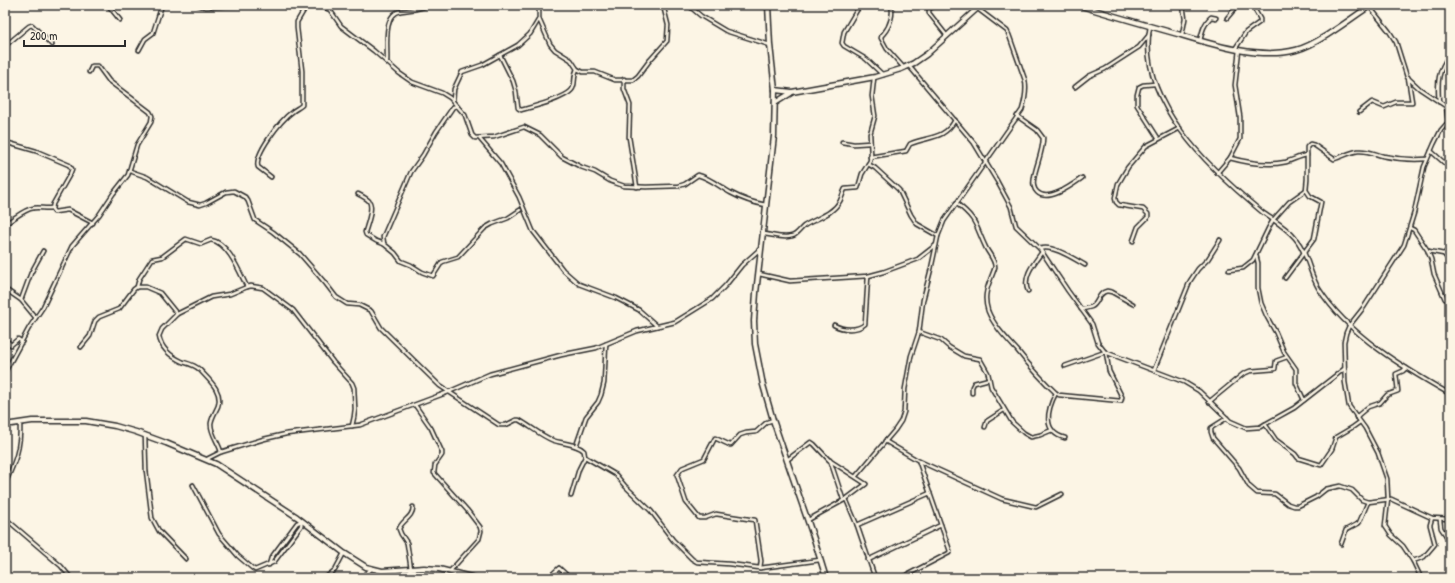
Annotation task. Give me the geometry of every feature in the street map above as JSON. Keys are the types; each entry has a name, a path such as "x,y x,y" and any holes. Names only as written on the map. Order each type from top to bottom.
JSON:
{"main road":[{"path":"768,5 770,45 775,90 774,136 754,321 755,344 763,385 773,420 788,460 826,578"},
{"path":"1078,5 1200,41 1237,50 1279,53 1298,50 1322,38 1370,5"},
{"path":"775,90 792,92 884,75 906,67 928,54 980,7"},
{"path":"775,104 792,92"},
{"path":"5,425 48,421 93,422 115,426 145,435 207,459 277,503 357,563 371,569 382,570 424,568 475,578"}],"street":[{"path":"108,5 120,20"},
{"path":"139,50 145,39 153,33 162,5"},
{"path":"198,5 206,7 258,5"},
{"path":"271,177 258,167 257,159 260,152 286,117 302,105 302,70 297,28 298,22 307,5"},
{"path":"319,5 330,10 341,26 399,73 412,82 442,93 453,100 465,115 472,135 478,138 501,164 519,197 533,231 563,270 579,284 609,295 638,310 657,326"},
{"path":"387,62 387,29 394,16 400,11 418,10 428,5"},
{"path":"541,5 539,10 539,19 550,44 554,50 571,60 577,70 583,72 595,72 610,79 633,80 667,42 668,25 663,5"},
{"path":"688,5 701,16 726,31 770,45"},
{"path":"860,5 844,32 842,43 844,46 870,62 884,75"},
{"path":"891,5 893,11 891,19 881,38 887,49 906,67 974,143 1011,207 1016,226 1041,250 1092,324 1098,343 1106,352 1191,386 1227,418 1246,428 1260,427 1294,408 1344,369"},
{"path":"936,5 929,10 929,13 947,36"},
{"path":"1182,35 1185,19 1184,5"},
{"path":"1227,18 1238,5"},
{"path":"1217,173 1230,158 1240,139 1240,117 1235,85 1237,50 1246,32 1260,22 1260,19 1252,5"},
{"path":"1360,112 1372,102 1384,107 1396,102 1412,102 1408,77 1396,42 1370,5"},
{"path":"856,476 901,421 904,412 908,370 918,332 923,300 938,236 944,221 971,184 1023,105 1026,85 1025,80 1007,31 980,7"},
{"path":"1200,41 1208,18 1216,18"},
{"path":"453,100 454,89 462,72 469,68 482,65 523,41 530,34 539,19"},
{"path":"5,46 32,25 52,45"},
{"path":"1150,26 1149,55 1155,84 1166,107 1204,160 1217,173 1295,238 1304,252 1319,288 1330,304 1350,326 1406,368 1450,394"},
{"path":"1075,87 1088,76 1105,69 1139,47 1149,34"},
{"path":"1440,102 1438,80 1443,64 1450,54"},
{"path":"500,55 513,81 518,108 521,110 559,98 571,92 573,89 574,75 577,70"},
{"path":"5,372 36,317 43,308 72,246 92,223 130,171 137,145 151,122 151,114 109,81 98,66 92,66 89,72"},
{"path":"764,234 791,237 806,225 829,212 840,202 845,190 858,188 862,174 870,157 870,134 875,116 872,96 874,77"},
{"path":"1408,77 1420,89 1450,109"},
{"path":"624,79 624,89 630,105 629,138 637,186"},
{"path":"1155,84 1143,85 1139,87 1137,105 1158,138"},
{"path":"384,244 386,230 409,175 450,110 455,106 458,106"},
{"path":"1421,578 1403,546 1391,535 1386,526 1388,499 1387,479 1378,453 1365,428 1349,406 1345,382 1344,342 1346,333 1350,326 1400,252 1410,228 1427,159 1441,130 1449,121 1446,106"},
{"path":"1017,116 1037,130 1043,138 1033,181 1035,189 1038,193 1042,196 1052,195 1082,178"},
{"path":"870,157 906,151 910,144 931,139 946,132 955,120"},
{"path":"478,138 501,135 524,127 540,135 562,157 581,167 595,172 610,181 624,186 679,186 686,184 698,175 708,179 731,194 767,205"},
{"path":"1133,241 1138,227 1148,217 1148,214 1144,210 1119,205 1116,202 1115,198 1118,184 1128,167 1146,146 1158,138 1180,128"},
{"path":"5,142 48,155 71,167 72,169 70,174 51,208"},
{"path":"842,142 854,144 870,143"},
{"path":"1285,278 1314,240 1321,204 1320,201 1310,196 1306,190 1307,147 1310,144 1314,145 1334,159 1358,151 1416,160 1427,159"},
{"path":"1430,151 1450,168"},
{"path":"1230,158 1244,162 1271,164 1285,162 1307,155"},
{"path":"868,164 875,168 898,190 917,224 938,236"},
{"path":"130,171 147,177 188,202 195,204 200,205 206,203 226,192 234,191 245,197 255,220 273,232 300,254 341,301 347,304 359,305 370,311 381,328 440,386 499,425 506,425 519,420 541,435 576,446 584,451 585,457 579,469 571,496"},
{"path":"1229,270 1243,268 1253,260 1273,220 1288,202 1306,190"},
{"path":"358,194 370,202 370,217 365,232 366,235 384,244 395,253 401,261 433,276 442,262 458,257 485,228 508,218 520,210"},
{"path":"956,203 973,218 994,262 995,267 985,295 988,311 993,320 1022,356 1056,393 1059,395 1121,401 1122,396 1109,371 1106,352"},
{"path":"51,208 54,212 68,210 92,223"},
{"path":"5,224 29,209 51,208"},
{"path":"1410,228 1414,230 1428,251 1434,274 1445,299"},
{"path":"138,287 139,279 152,259 162,257 186,239 201,244 211,240 217,241 232,258 247,286"},
{"path":"1154,370 1190,281 1198,269 1208,259 1220,240"},
{"path":"759,274 790,281 868,276 918,259 937,244"},
{"path":"207,459 221,452 286,434 360,425 450,392 490,374 549,358 596,348 637,331 675,322 712,299 726,285 742,265 762,247"},
{"path":"1028,292 1025,286 1027,275 1041,250 1049,248 1055,250 1085,265"},
{"path":"1444,254 1450,248"},
{"path":"21,300 30,273 43,251"},
{"path":"1428,251 1444,254 1450,259"},
{"path":"1256,255 1258,263 1258,288 1261,303 1284,352 1296,369 1296,383 1304,400"},
{"path":"834,325 840,329 846,329 859,328 865,324 867,315 868,276"},
{"path":"221,452 211,423 220,397 218,391 197,367 183,362 164,349 159,336 162,329 177,314 211,297 230,294 247,286 263,288 294,310 333,362 352,383 354,388 355,409 352,426"},
{"path":"81,347 90,336 95,321 99,317 119,309 134,289 138,287 146,287 160,293 177,314"},
{"path":"5,289 21,300 36,317"},
{"path":"1081,309 1092,307 1100,294 1107,291 1112,292 1133,304"},
{"path":"918,332 941,340 964,356 978,358 985,368 991,386 1000,400 1004,410 1012,422 1024,434 1031,437 1052,430"},
{"path":"5,339 11,345 18,339 22,342"},
{"path":"576,446 586,417 598,402 601,395 604,383 606,344"},
{"path":"1065,366 1106,352"},
{"path":"1209,402 1230,386 1239,376 1250,371 1275,369 1276,361 1287,357"},
{"path":"1356,417 1368,407 1380,403 1387,395 1398,391 1396,374 1406,368"},
{"path":"972,393 974,383 989,379"},
{"path":"1056,393 1050,404 1048,418 1052,430 1057,436 1065,438"},
{"path":"416,405 431,428 442,452 435,465 434,473 467,510 480,527 481,531 479,539 449,572"},
{"path":"984,427 987,421 1004,410"},
{"path":"1227,418 1211,428 1210,432 1221,448 1239,468 1249,486 1257,493 1275,494 1288,504 1298,506 1316,498 1326,489 1340,486 1352,490 1362,500 1368,502 1388,499 1397,501 1432,518 1440,520 1450,519"},
{"path":"760,568 761,561 755,520 716,514 705,518 699,518 686,502 677,475 682,468 704,459 716,438 730,445 740,435 756,432 766,422 773,420"},
{"path":"1265,424 1276,440 1298,458 1321,465 1332,450 1336,437 1360,422"},
{"path":"5,484 18,454 20,423"},
{"path":"145,435 146,470 152,518 159,531 186,559"},
{"path":"886,441 919,461 1002,498 1036,507 1062,494"},
{"path":"788,460 811,442 829,460 866,483 866,485 845,499 808,520"},
{"path":"585,457 616,475 625,486 651,511 673,540 697,562 769,568 795,562 821,560"},
{"path":"829,460 857,525 875,578"},
{"path":"901,578 949,553 950,551 919,461"},
{"path":"193,485 219,534 231,548 255,570 269,565 271,558 297,523 302,521"},
{"path":"857,525 930,493"},
{"path":"1341,544 1346,530 1359,523 1368,502"},
{"path":"411,569 408,543 401,534 400,529 401,525 411,516 414,507"},
{"path":"5,518 61,566 71,578"},
{"path":"1413,562 1424,556 1435,544 1430,525 1432,518"},
{"path":"1440,520 1441,528 1448,540"},
{"path":"868,560 941,525"},
{"path":"325,578 335,570 344,554"},
{"path":"548,578 559,568 570,578"},
{"path":"362,578 371,569"}]}
